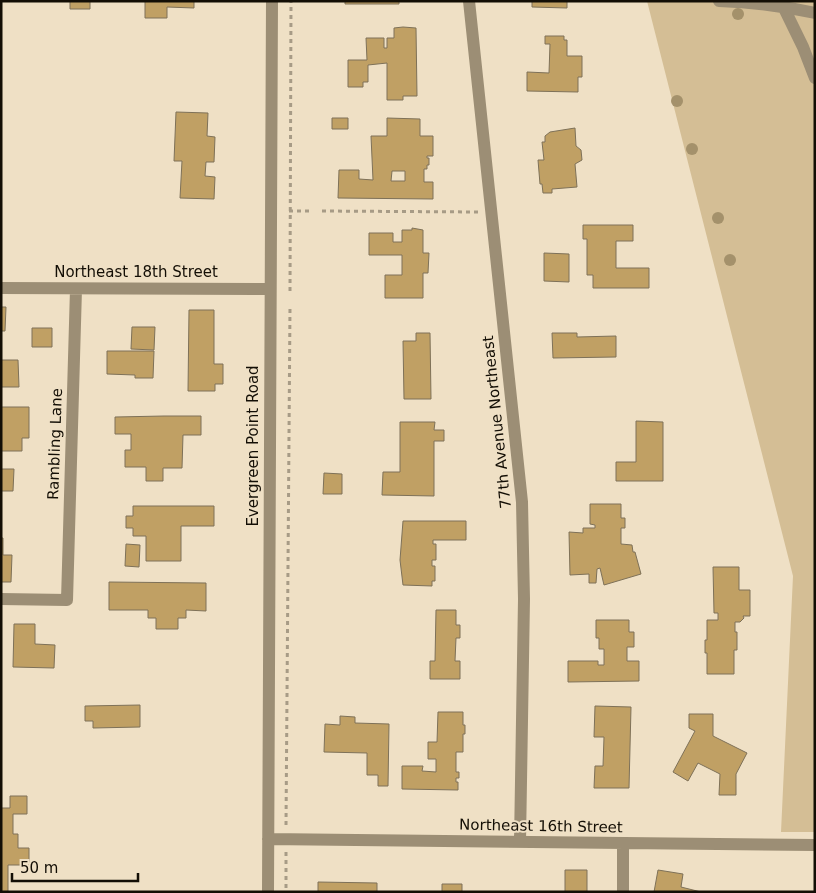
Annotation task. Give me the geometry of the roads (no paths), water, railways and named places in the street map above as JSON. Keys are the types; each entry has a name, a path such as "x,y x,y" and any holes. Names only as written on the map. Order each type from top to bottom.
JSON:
{"street":[{"name":"Evergreen Point Road","path":"268,892 272,1"},
{"name":"77th Avenue Northeast","path":"469,1 524,527 520,842"},
{"path":"719,1 783,6 815,13"},
{"path":"783,6 803,47 815,78"},
{"name":"Northeast 18th Street","path":"1,288 270,289"},
{"name":"Rambling Lane","path":"1,599 67,600 76,289"},
{"name":"Northeast 16th Street","path":"268,840 815,845"},
{"path":"623,843 623,892"}]}
